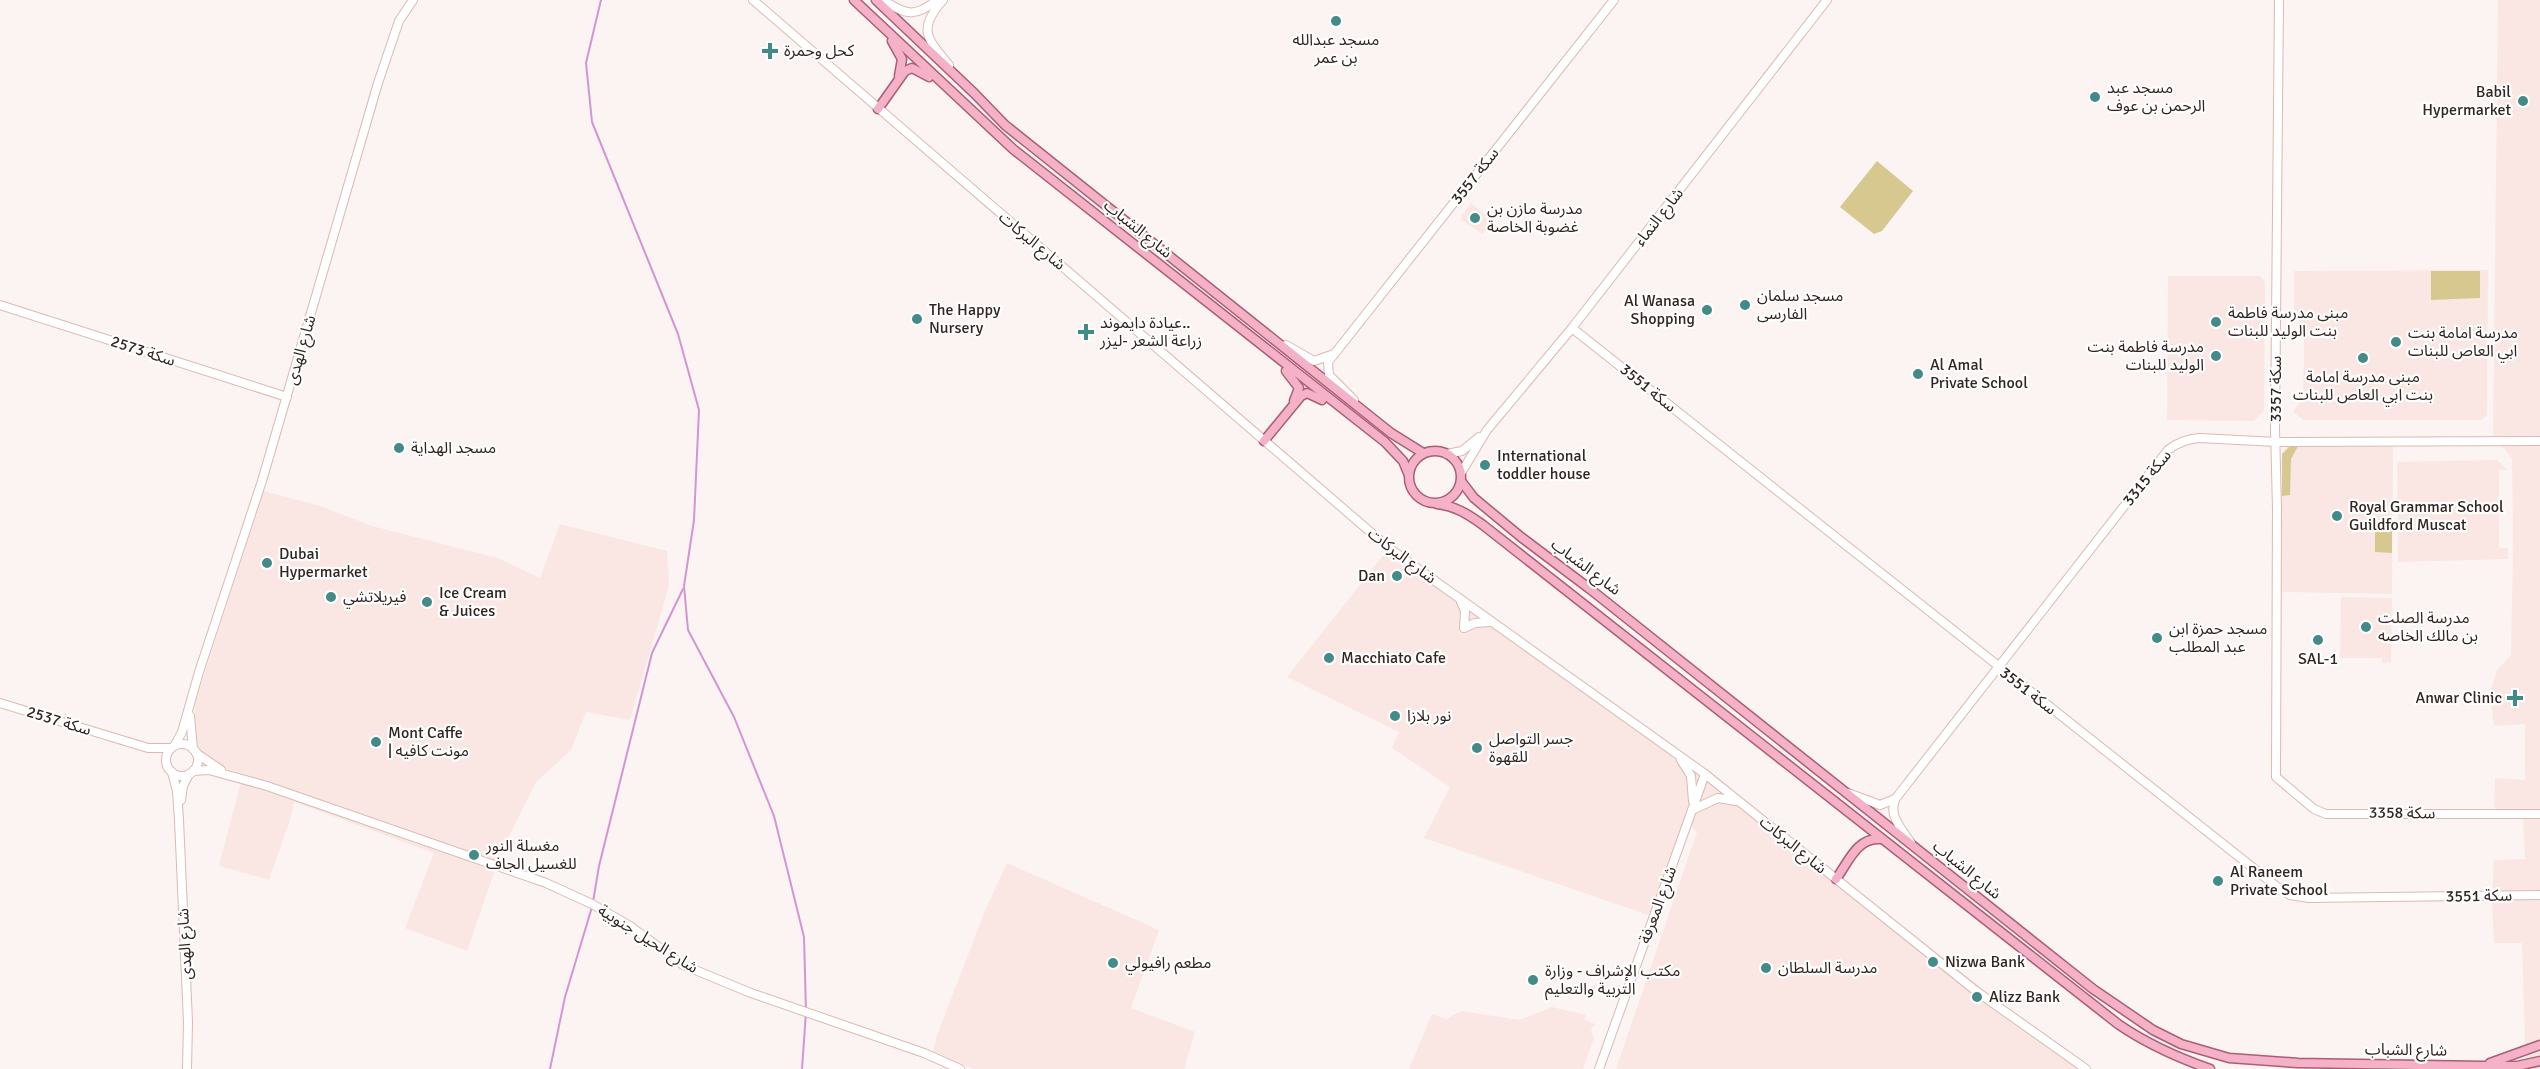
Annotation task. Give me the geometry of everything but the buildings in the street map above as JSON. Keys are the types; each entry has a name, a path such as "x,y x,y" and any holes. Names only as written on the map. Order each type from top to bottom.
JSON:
{"main road":[{"name":"شارع الشباب","path":"854,0 1013,149 1392,448 1403,461 1408,473"},
{"name":"شارع الشباب","path":"876,0 974,93 1005,126 1377,422 1404,442 1424,453"},
{"path":"877,22 897,48 902,59 896,84"},
{"path":"878,109 905,70 920,71 953,95"},
{"path":"1253,340 1297,383 1298,394 1290,410"},
{"path":"1264,441 1307,393 1314,394 1363,426"},
{"path":"1435,451 1447,454 1456,462 1461,477 1455,494 1450,499 1437,504 1422,501 1414,494 1409,484 1408,473 1411,465 1424,453 1435,451"},
{"name":"شارع الشباب","path":"1461,477 1474,498 1521,537 1590,588 2093,989 2153,1030 2181,1044 2209,1053 2248,1061 2482,1066 2517,1066 2540,1061"},
{"name":"شارع الشباب","path":"1437,504 1449,505 1465,512 1483,525 2118,1024 2172,1055 2210,1069"},
{"path":"1858,821 1862,836 1858,847"},
{"path":"1836,879 1858,847 1866,840 1881,839"},
{"path":"2482,1066 2540,1045"}],"street":[{"name":"شارع الهدى","path":"173,747 182,732 199,672 249,521 378,83 399,21 413,0"},
{"name":"شارع البركات","path":"753,0 1344,512 1460,600 1705,774 1976,991 2086,1069"},
{"path":"883,0 911,14 925,10 938,0"},
{"path":"943,0 928,21 928,41 974,93"},
{"name":"سكة 3557","path":"1335,352 1614,0"},
{"name":"شارع النماء","path":"1447,454 1468,447 1487,430 1572,328 1827,0"},
{"name":"سكة 3357","path":"2276,777 2279,0"},
{"name":"سكة 2573","path":"0,305 287,397"},
{"path":"1249,320 1302,356 1314,361 1326,358 1335,352"},
{"name":"سكة 3551","path":"1572,328 2224,847 2290,895 2309,898 2540,895"},
{"path":"1335,352 1328,362 1329,375 1377,422"},
{"name":"شارع النماء","path":"1461,477 1487,430"},
{"name":"سكة 3315","path":"1896,798 2168,450 2180,442 2199,438 2277,442 2539,442"},
{"path":"1460,600 1465,611 1464,628 1475,623 1491,622"},
{"name":"شارع الهدى","path":"191,702 190,730 195,751"},
{"name":"سكة 2537","path":"0,703 156,749 173,747"},
{"name":"سكة 2537","path":"118,738 153,753 167,765"},
{"path":"185,744 207,763 233,775 209,770 180,776 172,772 167,765 166,756 173,747 185,744"},
{"path":"191,772 197,762 195,751"},
{"path":"1674,751 1691,776 1692,810 1718,798 1739,802"},
{"name":"شارع الهدى","path":"172,772 177,791 179,820 188,1022 187,1069"},
{"name":"شارع الهدى","path":"179,820 182,792 191,772"},
{"name":"شارع المعرفة","path":"1599,1069 1705,774"},
{"name":"شارع الحيل جنوبية","path":"233,775 546,883 592,904 630,926 683,965 751,993 924,1053 960,1069"},
{"name":"سكة 3358","path":"2276,777 2314,809 2326,814 2540,814"},
{"path":"1846,792 1880,805 1896,798"},
{"path":"1896,798 1892,808 1894,816 1914,846"}],"shaded area":[{"path":"2498,0 2540,0 2540,1069 2526,1069 2522,943 2494,943 2492,900 2494,860 2525,859 2523,812 2500,812 2494,806 2495,778 2525,780 2525,724 2494,726 2490,693 2497,670 2511,655 2513,547 2512,459 2505,449 2493,440"},
{"path":"1877,161 1913,191 1882,231 1874,234 1840,207"},
{"name":"مدرسة مازن بن غضوبة الخاصة","path":"1471,203 1492,221 1483,234 1461,220 1461,216"},
{"name":"مدرسة امامة بنت ابي العاص للبنات","path":"2488,270 2487,414 2482,420 2304,420 2293,412 2303,398 2304,359 2304,325 2294,316 2294,271"},
{"path":"2431,271 2480,271 2480,298 2431,300"},
{"name":"مدرسة فاطمة بنت الوليد للبنات","path":"2168,276 2260,276 2265,282 2264,411 2254,421 2167,420"},
{"name":"Royal Grammar School Guildford Muscat","path":"2288,444 2393,445 2392,594 2281,592 2282,454"},
{"path":"2291,445 2297,445 2297,448 2291,459 2290,495 2282,496 2282,454"},
{"path":"2497,460 2507,470 2499,470 2499,548 2508,548 2508,559 2398,562 2397,462"},
{"path":"264,491 320,506 372,526 498,558 540,578 560,524 667,551 669,586 630,720 586,712 571,750 536,782 502,850 467,951 405,928 434,853 294,802 269,880 219,866 243,774 214,765 197,749 192,737 196,700"},
{"path":"2375,529 2392,529 2392,553 2375,552"},
{"path":"1389,548 1739,802 2087,1069 1616,1069 1697,832 1688,823 1654,917 1424,838 1450,787 1392,748 1399,732 1287,677"},
{"name":"مدرسة الصلت بن مالك الخاصه","path":"2341,597 2392,598 2391,662 2382,663 2382,658 2340,658"},
{"path":"1007,863 1159,930 1131,1008 1195,1032 1184,1069 973,1069 933,1052 937,1035 985,911"},
{"path":"1552,1007 1586,1015 1584,1020 1595,1024 1591,1030 1594,1038 1583,1069 1409,1069 1432,1014 1446,1019 1462,1011 1519,1020"}],"waterway":[{"path":"601,0 586,63 592,122 678,334 699,410 694,520 684,586 688,630 734,717 774,816 804,937 806,1012 802,1069"},
{"path":"593,902 599,866 652,653 683,589"},
{"path":"550,1069 565,997 592,907"}],"place":[{"name":"مسجد عبدالله بن عمر","path":"1336,21"},
{"name":"كحل وحمرة","path":"770,51"},
{"name":"مسجد عبد الرحمن بن عوف","path":"2095,97"},
{"name":"Babil Hypermarket","path":"2523,101"},
{"name":"مدرسة مازن بن غضوبة الخاصة","path":"1475,218"},
{"name":"مسجد سلمان الفارسى","path":"1745,305"},
{"name":"Al Wanasa Shopping","path":"1707,310"},
{"name":"The Happy Nursery","path":"917,319"},
{"name":"مبنى مدرسة فاطمة بنت الوليد للبنات","path":"2216,322"},
{"name":"عيادة دايموند.. زراعة الشعر -ليزر","path":"1086,332"},
{"name":"مدرسة امامة بنت ابي العاص للبنات","path":"2396,342"},
{"name":"مدرسة فاطمة بنت الوليد للبنات","path":"2216,356"},
{"name":"مبنى مدرسة امامة بنت ابي العاص للبنات","path":"2363,358"},
{"name":"Al Amal Private School","path":"1918,374"},
{"name":"مسجد الهداية","path":"399,448"},
{"name":"International toddler house","path":"1485,465"},
{"name":"Royal Grammar School Guildford Muscat","path":"2337,516"},
{"name":"Dubai Hypermarket","path":"267,563"},
{"name":"Dan","path":"1397,576"},
{"name":"فيريلاتشي","path":"331,597"},
{"name":"Ice Cream & Juices","path":"427,602"},
{"name":"مدرسة الصلت بن مالك الخاصه","path":"2366,627"},
{"name":"مسجد حمزة ابن عبد المطلب","path":"2157,638"},
{"name":"SAL-1","path":"2318,640"},
{"name":"Macchiato Cafe","path":"1329,658"},
{"name":"Anwar Clinic","path":"2515,698"},
{"name":"نور بلازا","path":"1395,716"},
{"name":"Mont Caffe | مونت كافيه","path":"376,742"},
{"name":"جسر التواصل للقهوة","path":"1477,748"},
{"name":"مغسلة النور للغسيل الجاف","path":"474,855"},
{"name":"Al Raneem Private School","path":"2218,881"},
{"name":"Nizwa Bank","path":"1933,962"},
{"name":"مطعم رافيولي","path":"1113,963"},
{"name":"مدرسة السلطان","path":"1766,968"},
{"name":"مكتب الإشراف - وزارة التربية والتعليم","path":"1533,980"},
{"name":"Alizz Bank","path":"1977,997"}]}
